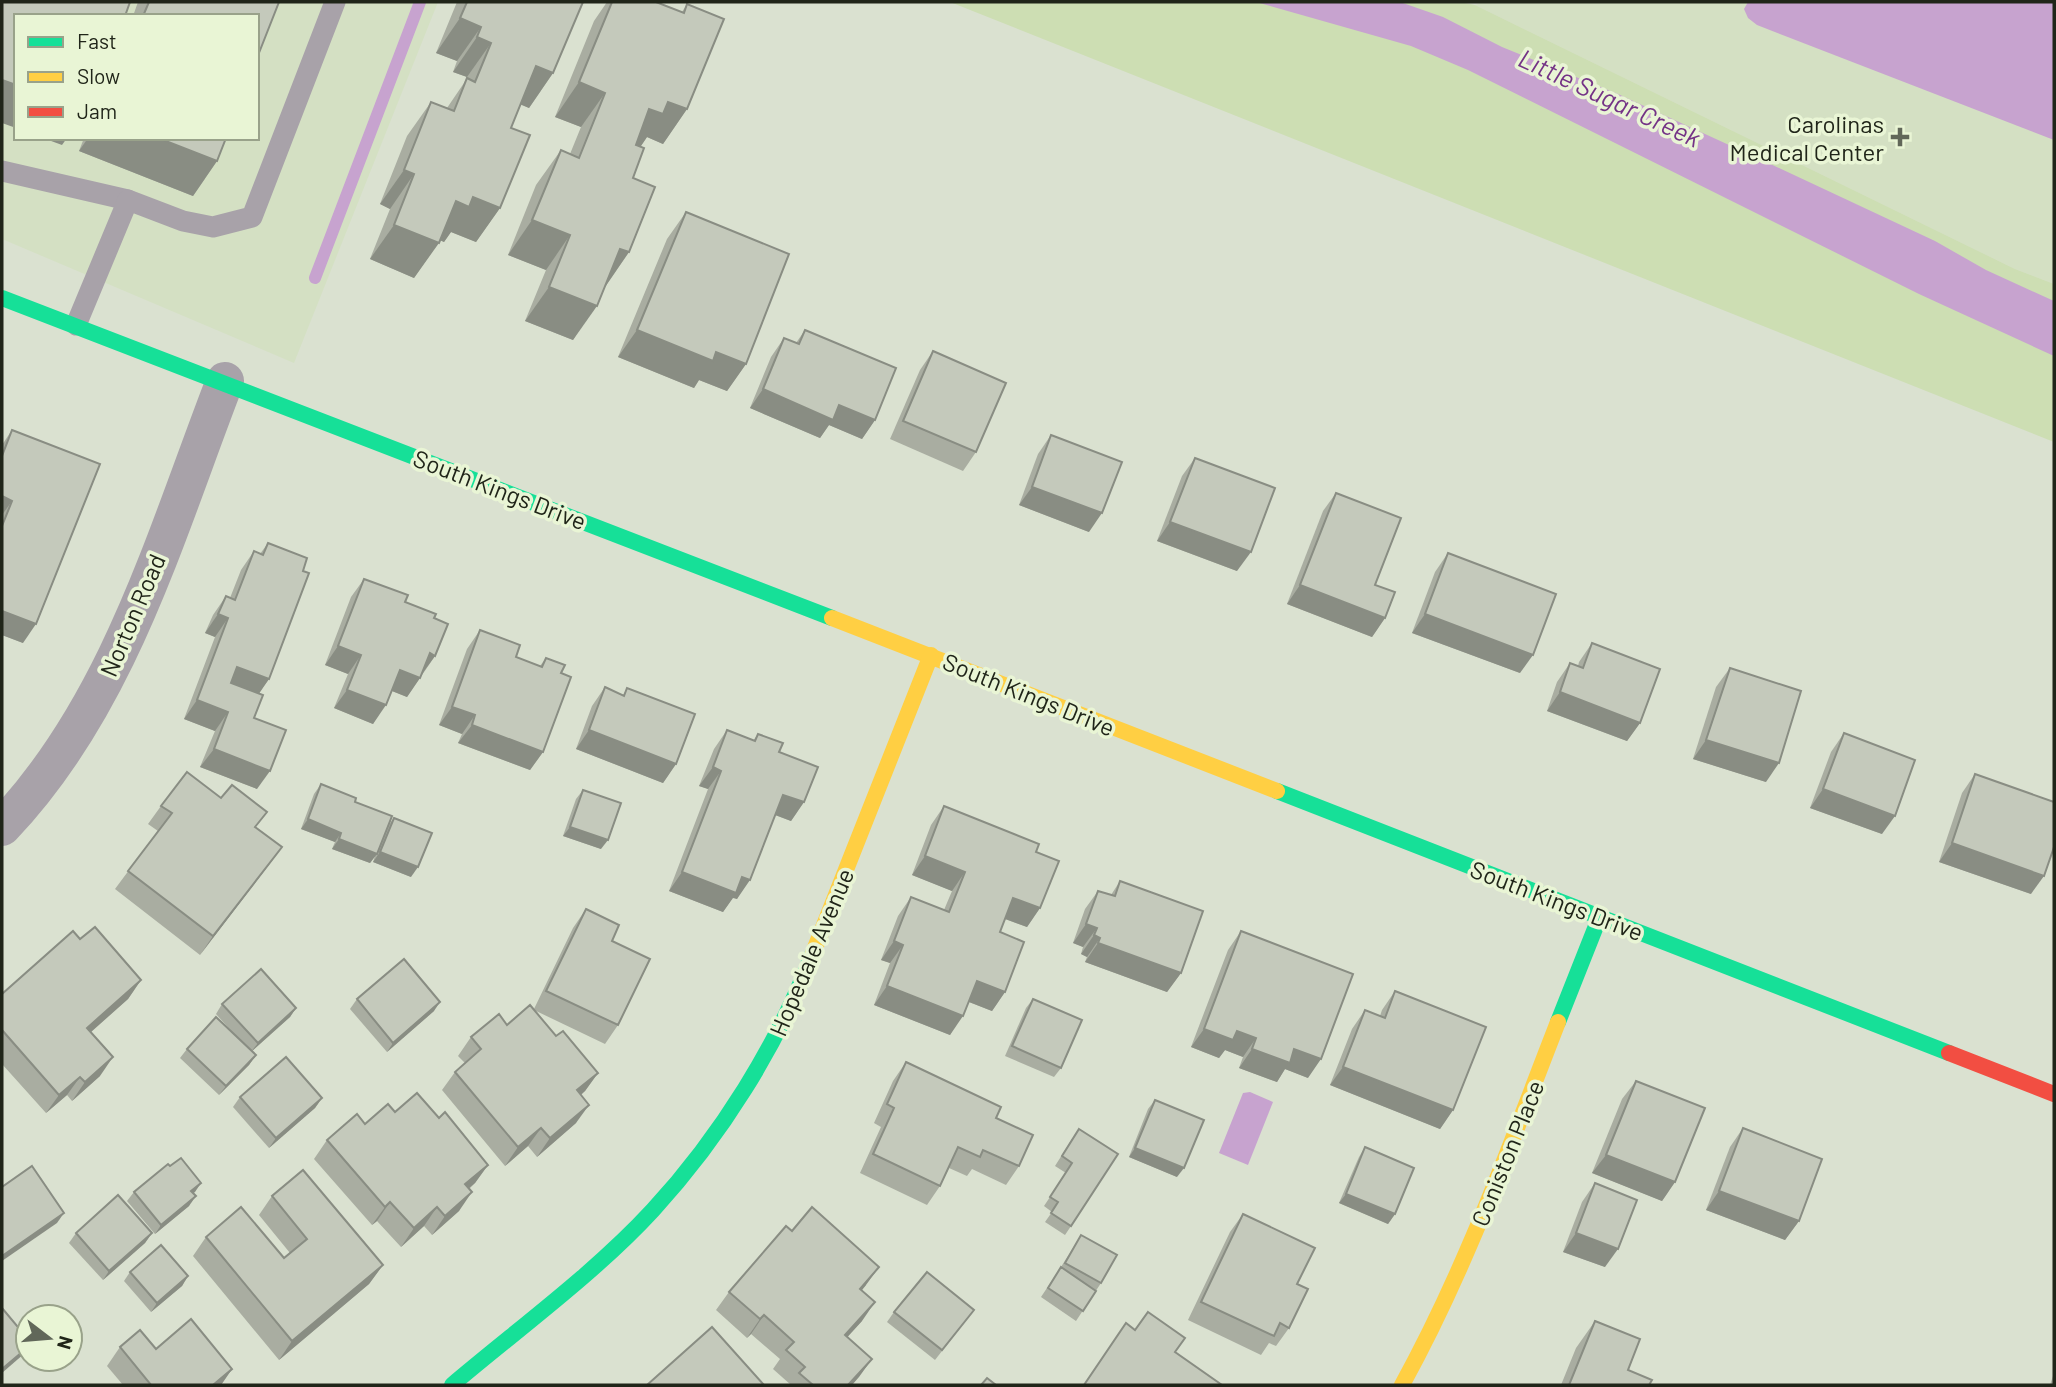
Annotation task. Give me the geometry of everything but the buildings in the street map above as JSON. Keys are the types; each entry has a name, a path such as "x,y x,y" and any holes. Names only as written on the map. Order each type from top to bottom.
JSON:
{"street":[{"name":"South Kings Drive","path":"2,298 225,381 2054,1094"},
{"name":"Norton Road","path":"2,827 57,762 94,703 129,628 225,381"},
{"name":"Hopedale Avenue","path":"452,1385 624,1240 718,1130 750,1080 798,992 931,655"},
{"name":"Coniston Place","path":"1402,1385 1436,1323 1467,1254 1600,916"}],"lane":[{"path":"2,171 128,200 183,221 213,227 252,217 335,2"},
{"path":"76,325 128,200"}],"shaded area":[{"path":"2,2 438,2 294,363 2,239"},
{"path":"950,2 1460,2 1475,5 2015,269 2054,284 2054,442"},
{"name":"Carolinas Medical Center","path":"1484,2 2054,2 2054,284 2015,269 1475,5"}],"water":[{"name":"Little Sugar Creek","path":"1256,2 1400,2 1443,17 1502,47 1618,94 1935,241 1986,270 2054,301 2054,356 1919,294 1468,70 1411,46"},
{"path":"1748,2 2054,2 2054,140 1757,25 1748,18 1744,9"},
{"path":"1250,1092 1273,1102 1248,1165 1219,1153 1243,1093"}],"waterway":[{"path":"315,278 420,2"}],"traffic: fast":[{"path":"2,298 832,618"},
{"path":"1277,791 1949,1053"},
{"path":"1558,1022 1600,916"},
{"path":"452,1385 606,1256 678,1182 745,1089 782,1022 813,953"}],"traffic: slow":[{"path":"832,618 1277,791"},
{"path":"813,953 931,655"},
{"path":"1402,1385 1467,1252 1558,1022"}],"traffic: jam":[{"path":"1949,1053 2054,1094"}],"place":[{"name":"Carolinas Medical Center","path":"1900,137"}]}
